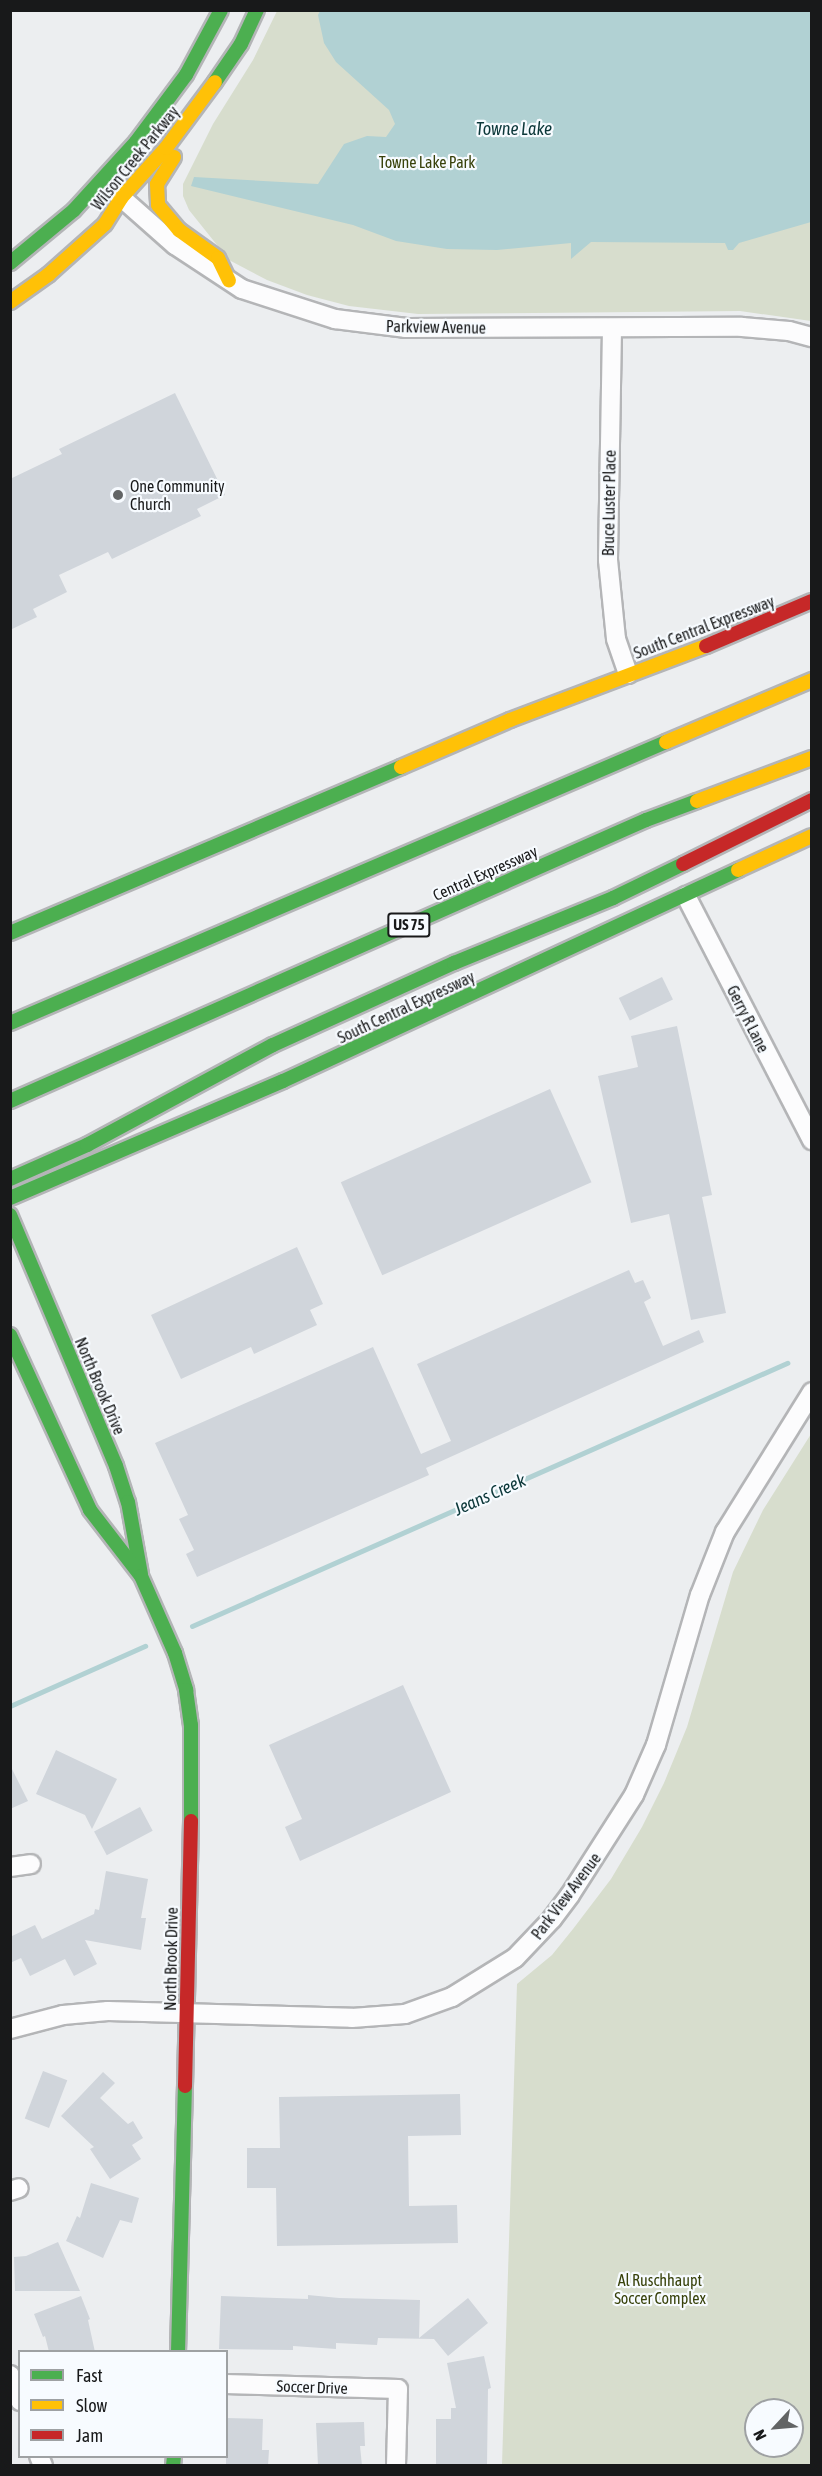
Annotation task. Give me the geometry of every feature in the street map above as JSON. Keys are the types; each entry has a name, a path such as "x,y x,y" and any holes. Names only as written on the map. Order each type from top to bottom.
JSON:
{"main road":[{"name":"Wilson Creek Parkway","path":"10,263 74,210 103,180 186,75 221,10"},
{"name":"Wilson Creek Parkway","path":"10,302 48,275 105,224 121,198 166,148 198,107 241,44 258,10"},
{"path":"229,281 218,258 190,240 170,222 158,205 155,191 161,176 238,60 258,10"},
{"name":"South Central Expressway","path":"10,933 510,720 717,642 812,602"},
{"path":"10,1023 812,680"},
{"name":"Central Expressway","path":"10,1101 646,820 812,758"},
{"path":"10,1179 87,1145 273,1045 454,963 613,898 812,800"},
{"name":"South Central Expressway","path":"10,1198 283,1082 812,836"},
{"name":"North Brook Drive","path":"10,1215 77,1389 116,1466 128,1502 141,1576 175,1653 186,1690 191,1725 192,1792 178,2350"},
{"name":"North Brook Drive","path":"10,1335 46,1403 90,1510 141,1576"}],"street":[{"name":"Parkview Avenue","path":"103,180 175,245 250,293 304,311 366,325 406,328 753,328 789,331 812,337"},
{"name":"Bruce Luster Place","path":"612,329 608,560 616,639 628,674"},
{"name":"Gerry R Lane","path":"686,896 812,1140"},
{"name":"Park View Avenue","path":"10,2029 39,2020 83,2012 187,2012 352,2018 405,2014 452,1997 515,1958 570,1895 634,1795 656,1745 700,1595 725,1532 812,1392"},
{"path":"10,1868 31,1864"},
{"path":"10,2375 18,2396"},
{"name":"Soccer Drive","path":"228,2384 398,2389 396,2466"}],"green space":[{"name":"Towne Lake","path":"277,11 811,11 811,321 740,311 418,314 349,306 307,295 267,280 229,260 189,210 183,196 183,184 213,124 253,60"},
{"name":"Al Ruschhaupt Soccer Complex","path":"811,1434 811,2465 502,2465 517,1984 552,1955 573,1929 611,1879 642,1827 664,1783 687,1727 733,1572 763,1510"}],"water":[{"name":"Towne Lake","path":"320,11 811,11 811,222 739,243 733,250 728,250 725,243 591,242 571,259 571,243 497,250 447,249 396,241 353,225 191,186 194,177 318,184 344,144 367,136 386,137 395,124 389,110 336,62 324,43 318,15"}],"building":[{"path":"175,393 225,495 197,509 201,516 112,559 108,552 59,575 67,592 33,609 37,617 10,630 10,479 62,454 59,449"},
{"path":"662,977 673,999 630,1021 619,998"},
{"path":"677,1026 712,1195 702,1197 726,1313 691,1320 669,1214 631,1223 598,1076 638,1067 631,1036"},
{"path":"550,1089 591,1182 382,1275 341,1182"},
{"path":"297,1247 323,1304 310,1310 317,1325 254,1354 251,1347 181,1379 151,1315"},
{"path":"629,1270 635,1283 643,1280 651,1298 644,1302 663,1346 699,1330 704,1342 426,1468 429,1475 197,1577 186,1554 194,1550 179,1519 188,1515 155,1443 373,1347 421,1454 451,1441 417,1364"},
{"path":"403,1685 451,1792 300,1861 285,1827 302,1819 269,1745"},
{"path":"56,1750 117,1779 92,1829 85,1815 36,1794"},
{"path":"10,1765 28,1801 10,1809"},
{"path":"140,1807 153,1831 107,1855 94,1831"},
{"path":"106,1871 148,1879 141,1918 146,1918 141,1950 85,1940 97,1964 74,1976 65,1959 30,1976 21,1958 10,1963 10,1937 35,1925 42,1939 94,1914 95,1909 99,1910"},
{"path":"43,2071 67,2080 49,2128 25,2119"},
{"path":"103,2072 115,2083 100,2098 128,2124 133,2121 143,2138 132,2145 141,2159 110,2179 90,2149 94,2147 61,2116"},
{"path":"460,2094 461,2135 408,2136 409,2206 457,2205 458,2243 277,2246 276,2188 247,2188 247,2148 280,2148 279,2097"},
{"path":"91,2183 139,2198 132,2223 120,2220 103,2258 66,2241 77,2216 80,2218"},
{"path":"58,2242 80,2291 15,2291 14,2257 26,2256"},
{"path":"308,2295 420,2300 419,2338 468,2298 488,2323 448,2356 434,2339 378,2338 377,2345 336,2343 336,2349 293,2346 293,2350 219,2349 221,2296 308,2299"},
{"path":"81,2296 90,2319 88,2320 95,2350 48,2350 45,2336 43,2337 34,2314"},
{"path":"484,2356 491,2388 488,2389 487,2466 436,2466 436,2419 451,2419 451,2408 456,2408 447,2363"},
{"path":"228,2418 263,2419 262,2450 269,2450 268,2466 226,2466"},
{"path":"364,2422 365,2446 360,2446 362,2466 318,2466 316,2423"}],"waterway":[{"name":"Jeans Creek","path":"192,1626 787,1363"},
{"name":"Jeans Creek","path":"10,1706 145,1646"}],"traffic: fast":[{"path":"10,263 74,210 136,142 186,75 221,10"},
{"path":"215,82 241,44 257,10"},
{"path":"10,1023 666,742"},
{"path":"10,933 401,767"},
{"path":"10,1101 646,820 697,801"},
{"path":"10,1179 87,1145 273,1045 454,963 613,898 683,864"},
{"path":"10,1198 283,1081 738,870"},
{"path":"10,1215 116,1466 128,1502 141,1574"},
{"path":"10,1335 90,1510 141,1576 175,1653 186,1690 191,1725 191,1821"},
{"path":"178,2350 185,2086"},
{"path":"173,2466 174,2458"}],"traffic: slow":[{"path":"10,302 48,275 105,224 121,198 166,148 215,82"},
{"path":"174,157 157,184 158,205 179,230 218,258 229,281"},
{"path":"401,767 510,720 706,646"},
{"path":"666,742 812,680"},
{"path":"697,801 812,758"},
{"path":"738,870 812,836"}],"traffic: jam":[{"path":"706,646 812,601"},
{"path":"683,864 812,800"},
{"path":"185,2086 191,1821"}],"place":[{"name":"One Community Church","path":"118,495"}],"park label":[{"name":"Towne Lake Park","path":"427,162"}]}
